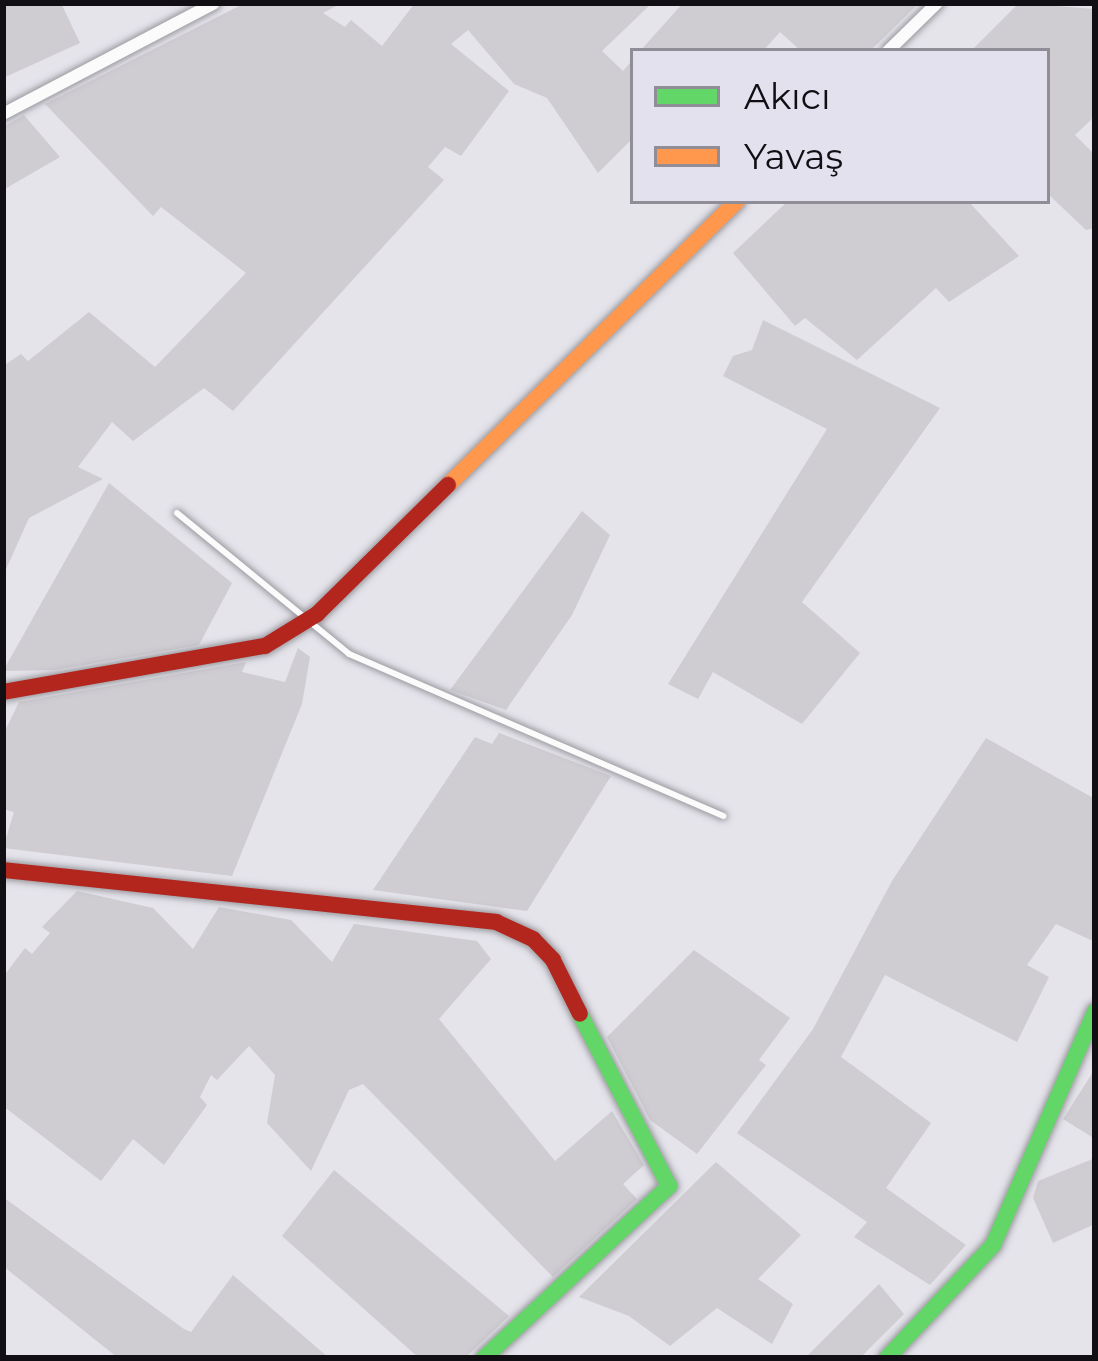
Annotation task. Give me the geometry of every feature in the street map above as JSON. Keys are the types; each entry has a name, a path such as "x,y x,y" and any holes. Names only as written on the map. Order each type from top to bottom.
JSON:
{"street":[{"path":"3,114 214,3"},
{"path":"891,48 937,3"},
{"path":"3,692 265,646 345,595 734,204"},
{"path":"3,870 496,922 533,939 554,960 668,1186 484,1358"},
{"path":"887,1358 993,1245 1095,1011"}],"lane":[{"path":"177,513 299,621 407,685 521,724 723,816"}],"building":[{"path":"3,3 61,3 80,43 3,78"},
{"path":"245,3 342,3 323,13 345,27 351,20 382,46 415,3 652,3 602,51 623,71 630,63 630,141 598,173 547,98 514,84 468,30 451,44 509,91 461,156 445,147 428,167 444,180 233,411 204,388 133,441 112,422 78,467 103,479 29,518 3,576 3,366 21,354 28,361 89,312 155,367 246,273 161,207 153,216 45,104"},
{"path":"683,3 919,3 873,48 798,48 780,32 766,48 643,48"},
{"path":"1019,3 1095,9 1095,116 1075,135 1095,155 1095,228 1086,230 1050,196 1050,48 974,48"},
{"path":"24,115 60,157 3,190 3,127"},
{"path":"785,204 971,204 1019,256 949,302 936,288 857,360 805,318 795,326 733,253"},
{"path":"763,320 940,408 802,602 860,653 802,724 713,672 698,699 668,684 827,429 723,376 733,356 752,350"},
{"path":"109,483 232,583 199,645 55,670 3,671"},
{"path":"582,511 610,535 572,615 506,710 450,690"},
{"path":"298,648 310,657 302,704 232,876 3,848 14,812 3,809 3,735 19,702 246,662 242,672 285,682"},
{"path":"499,733 611,776 527,911 373,890 475,737 492,744"},
{"path":"986,738 1095,799 1095,942 1056,924 1027,965 1049,977 1017,1042 885,975 841,1057 931,1123 886,1188 966,1245 930,1285 854,1237 867,1222 737,1133 813,1029 892,881"},
{"path":"77,891 153,908 193,949 219,907 291,920 332,962 354,924 477,941 491,959 439,1019 555,1161 612,1111 644,1165 623,1184 637,1199 553,1277 363,1084 349,1090 311,1171 267,1123 275,1075 249,1046 217,1080 211,1075 200,1097 207,1105 164,1165 133,1139 101,1181 3,1106 3,977 25,948 32,954 50,933 42,927"},
{"path":"694,950 790,1018 759,1060 766,1065 697,1154 650,1120 607,1037"},
{"path":"1095,1069 1095,1139 1063,1119"},
{"path":"1095,1158 1095,1224 1053,1243 1033,1198 1038,1181"},
{"path":"716,1162 801,1235 758,1279 793,1304 772,1344 717,1308 670,1346 629,1316 579,1297"},
{"path":"334,1170 509,1316 465,1358 419,1358 282,1236"},
{"path":"3,1197 184,1329 191,1332 233,1275 329,1358 118,1358 3,1266"},
{"path":"879,1284 904,1314 860,1358 805,1358"}],"traffic: fast":[{"path":"887,1358 993,1245 1095,1011"},
{"path":"484,1358 669,1186 580,1014"}],"traffic: slow":[{"path":"448,485 734,204"}],"traffic: jam":[{"path":"3,692 265,646 317,614 448,485"},
{"path":"3,870 496,922 533,939 553,960 580,1014"}]}
